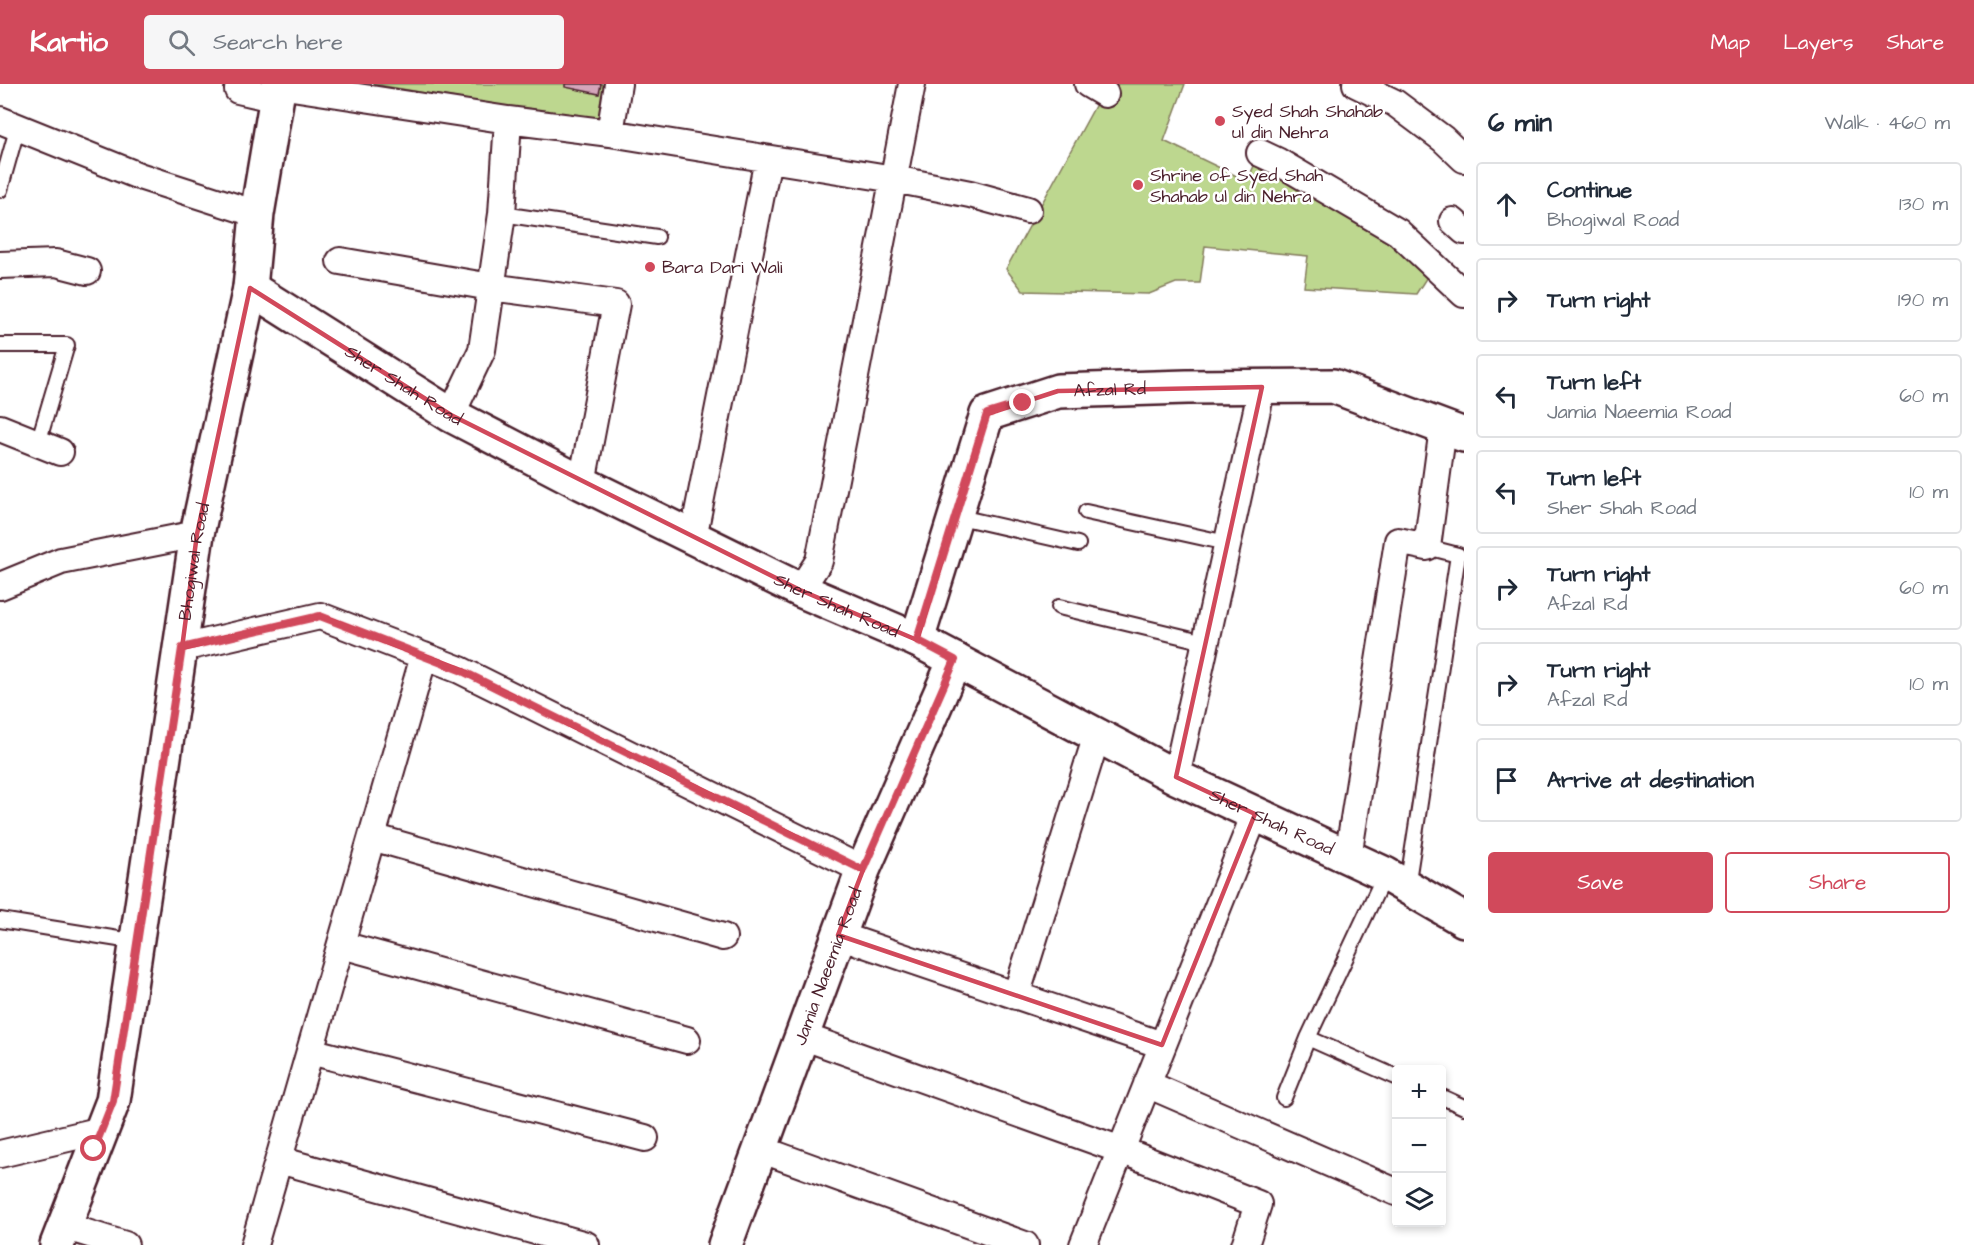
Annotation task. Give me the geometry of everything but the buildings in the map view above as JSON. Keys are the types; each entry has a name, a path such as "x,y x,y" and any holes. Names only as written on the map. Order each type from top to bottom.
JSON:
{"main road":[{"name":"Bhogiwal Road","path":"61,1236 113,1101 182,648 197,534 250,288 257,214 279,89"},
{"name":"Sher Shah Road","path":"250,288 451,415 582,483 800,590 917,640 1176,777 1396,881 1464,921"},
{"name":"Afzal Rd","path":"917,640 987,414 1058,391 1333,386 1453,431"},
{"name":"Jamia Naeemia Road","path":"725,1245 863,870 955,660"}],"street":[{"path":"610,133 618,84"},
{"path":"800,590 819,561 912,84"},
{"path":"1356,84 1395,103 1443,139 1464,159"},
{"path":"238,90 279,89 610,133 894,179 970,194 1028,210"},
{"path":"451,415 482,350 502,214 508,120"},
{"path":"9,123 139,176 257,214"},
{"path":"1260,153 1398,232 1464,294"},
{"path":"693,538 768,159"},
{"path":"340,261 491,287 616,304 582,483"},
{"path":"0,265 56,263 87,271"},
{"path":"1176,777 1262,387"},
{"path":"0,428 49,448"},
{"path":"1348,857 1398,541 1427,547 1453,431"},
{"path":"0,586 61,561 197,534"},
{"path":"182,648 320,616 460,670 863,870"},
{"path":"254,1245 424,656"},
{"path":"1016,996 1098,735"},
{"path":"1083,1245 1255,814"},
{"path":"372,837 723,937"},
{"path":"838,935 1162,1045"},
{"path":"342,945 687,1040"},
{"path":"802,1036 1121,1149 1258,1204 1245,1245"},
{"path":"310,1051 645,1138"},
{"path":"1147,1084 1392,1190"},
{"path":"0,1154 102,1130"},
{"path":"760,1149 1025,1245"},
{"path":"279,1160 586,1245"},
{"path":"61,1236 125,1245"}],"lane":[{"path":"0,190 9,123"},
{"path":"502,214 657,237"},
{"path":"0,345 67,345 49,448"},
{"path":"1086,512 1227,543"},
{"path":"955,516 1078,544"},
{"path":"1284,1098 1308,1038 1396,881 1458,555 1427,547"},
{"path":"1059,607 1205,642"},
{"path":"0,920 137,942"},
{"path":"1308,1038 1392,1075"},
{"path":"1446,1099 1464,1107"}],"highlighted area":[{"path":"250,288 451,415 800,590 917,640 987,414 1058,391 1262,387 1176,777 1255,814 1162,1045 838,935 863,870 460,670 320,616 182,648 197,534"}],"green space":[{"path":"372,84 612,84 606,123"},
{"path":"1107,84 1185,84 1164,141 1247,181 1260,153 1434,266 1416,294 1304,287 1308,256 1205,246 1200,283 1176,283 1149,294 1023,291 1006,269"}],"place":[{"name":"Syed Shah Shahab ul din Nehra","path":"1220,121"},
{"name":"Shrine of Syed Shah Shahab ul din Nehra","path":"1138,185"},
{"name":"Bara Dari Wali","path":"650,267"}],"route":[{"path":"94,1149 113,1101 182,648 320,616 460,670 863,870 955,660 917,640 987,414 1023,403"}]}
